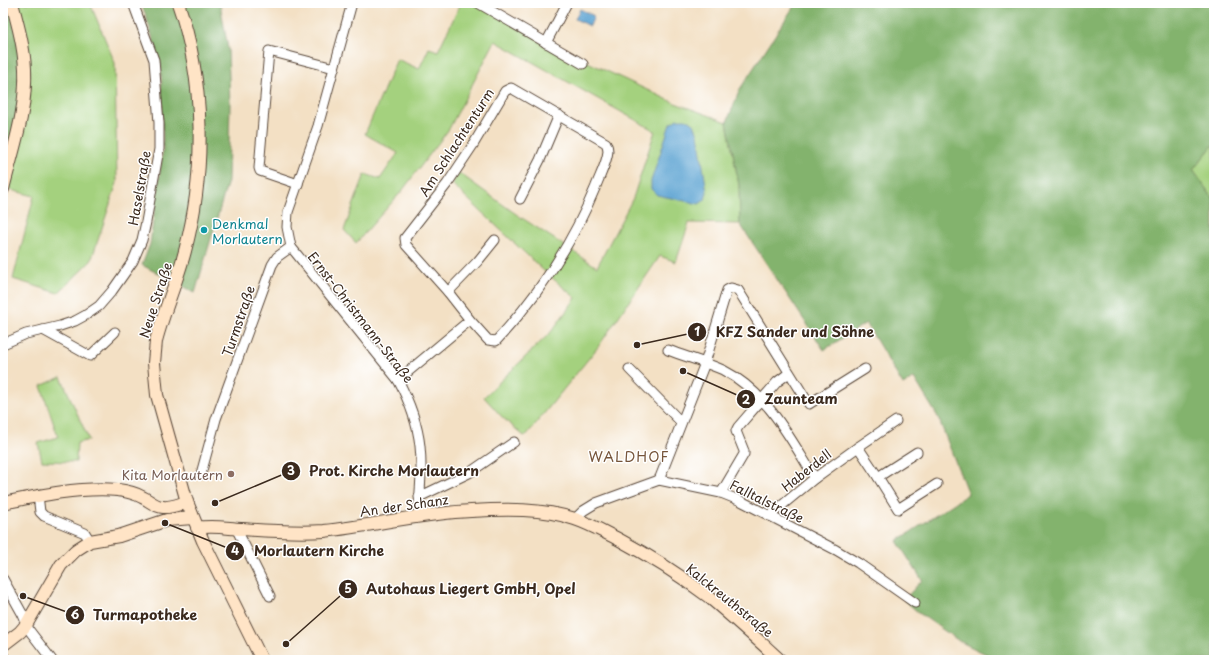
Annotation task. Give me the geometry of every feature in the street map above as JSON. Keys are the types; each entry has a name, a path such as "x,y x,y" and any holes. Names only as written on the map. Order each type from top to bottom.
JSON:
{"street":[{"path":"3,189 22,117 25,89 23,52 12,3"},
{"name":"Haselstraße","path":"3,344 26,334 76,321 99,306 112,291 133,261 142,240 159,149 159,123 154,60 133,3"},
{"name":"Neue Straße","path":"178,3 190,43 198,102 199,143 197,177 191,224 177,278 157,335 154,350 157,395 187,502 195,523 262,660"},
{"path":"291,247 287,227 288,212 318,126 352,3"},
{"path":"478,3 583,64"},
{"path":"546,42 566,3"},
{"path":"298,184 260,171 259,168 269,51 334,68"},
{"name":"Am Schlachtenturm","path":"511,88 559,115 606,142 608,150 603,170 578,225 562,255 516,319 496,341 488,340 406,245 405,238 447,184 473,145 505,91 511,88"},
{"path":"520,199 540,160 559,115"},
{"path":"448,292 466,275 495,240"},
{"name":"Ernst-Christmann-Straße","path":"291,247 398,380 406,396 418,430 421,448 422,466 418,516"},
{"name":"Turmstraße","path":"201,474 216,419 272,265 277,257 291,247"},
{"path":"575,519 583,511 596,503 659,480 705,363 727,290 730,288 738,290 809,404 865,369"},
{"path":"398,380 470,320"},
{"path":"43,330 90,356 115,332"},
{"path":"668,350 723,370 748,386 774,413 815,478"},
{"path":"628,369 681,422"},
{"path":"721,493 744,454 736,432 738,427 777,382 789,373"},
{"name":"Haberdell","path":"769,516 815,478 896,421"},
{"path":"419,497 469,473 514,442"},
{"path":"858,447 898,509 937,484"},
{"path":"878,477 917,452"},
{"name":"Falltalstraße","path":"659,480 721,493 769,516 858,563 915,603"},
{"path":"3,503 38,495 89,489 120,490 142,496 158,506 166,508 187,502"},
{"path":"3,645 20,632 26,625 61,565 76,550 90,541 85,533 41,514 38,495"},
{"path":"166,508 167,520"},
{"name":"An der Schanz","path":"90,541 119,536 167,520 210,526 302,532 322,531 418,516 471,511 524,510 575,519"},
{"name":"Kalckreuthstraße","path":"575,519 638,550 691,584 710,598 780,660"},
{"path":"236,528 270,596"},
{"path":"3,579 26,625 52,660"},
{"path":"3,655 6,660"}],"green space":[{"path":"3,3 12,3 25,68 3,189"},
{"path":"12,3 90,3 115,63 117,183 91,261 58,293 13,279 34,196 3,188"},
{"path":"140,3 220,3 228,49 230,105 228,181 195,293 142,265 150,244 163,149 161,65 145,13"},
{"path":"461,3 483,3 579,58 675,103 727,122 739,185 740,224 689,223 676,262 660,256 598,347 525,437 502,417 484,397 551,332 576,298 544,271 452,184 459,173 516,214 597,267 633,198 655,131 495,41 449,129 402,191 356,243 344,230 365,174 380,179 398,153 365,134 397,59 419,69 429,48 438,51"},
{"path":"796,3 1214,3 1214,144 1193,170 1214,200 1214,660 998,660 959,641 919,613 904,600 922,580 897,541 968,494 938,417 914,378 903,385 866,323 824,350 740,224 739,185 727,122 740,89"},
{"path":"1214,144 1214,200 1193,170"},
{"path":"61,377 89,440 77,443 76,462 42,461 38,443 58,437 41,386"}],"water":[{"path":"580,9 594,16 590,26 575,19"},
{"path":"677,119 686,119 694,124 698,134 707,192 705,200 699,204 657,195 651,189 651,181 670,124"}],"place":[{"name":"Denkmal Morlautern","path":"204,230"},
{"name":"KFZ Sander und Söhne","path":"637,345"},
{"name":"Zaunteam","path":"683,371"},
{"name":"Kita Morlautern","path":"231,474"},
{"name":"Prot. Kirche Morlautern","path":"215,503"},
{"name":"Morlautern Kirche","path":"165,523"},
{"name":"Turmapotheke","path":"23,596"},
{"name":"Autohaus Liegert GmbH, Opel","path":"286,644"}],"district":[{"name":"WALDHOF","path":"629,456"}]}
